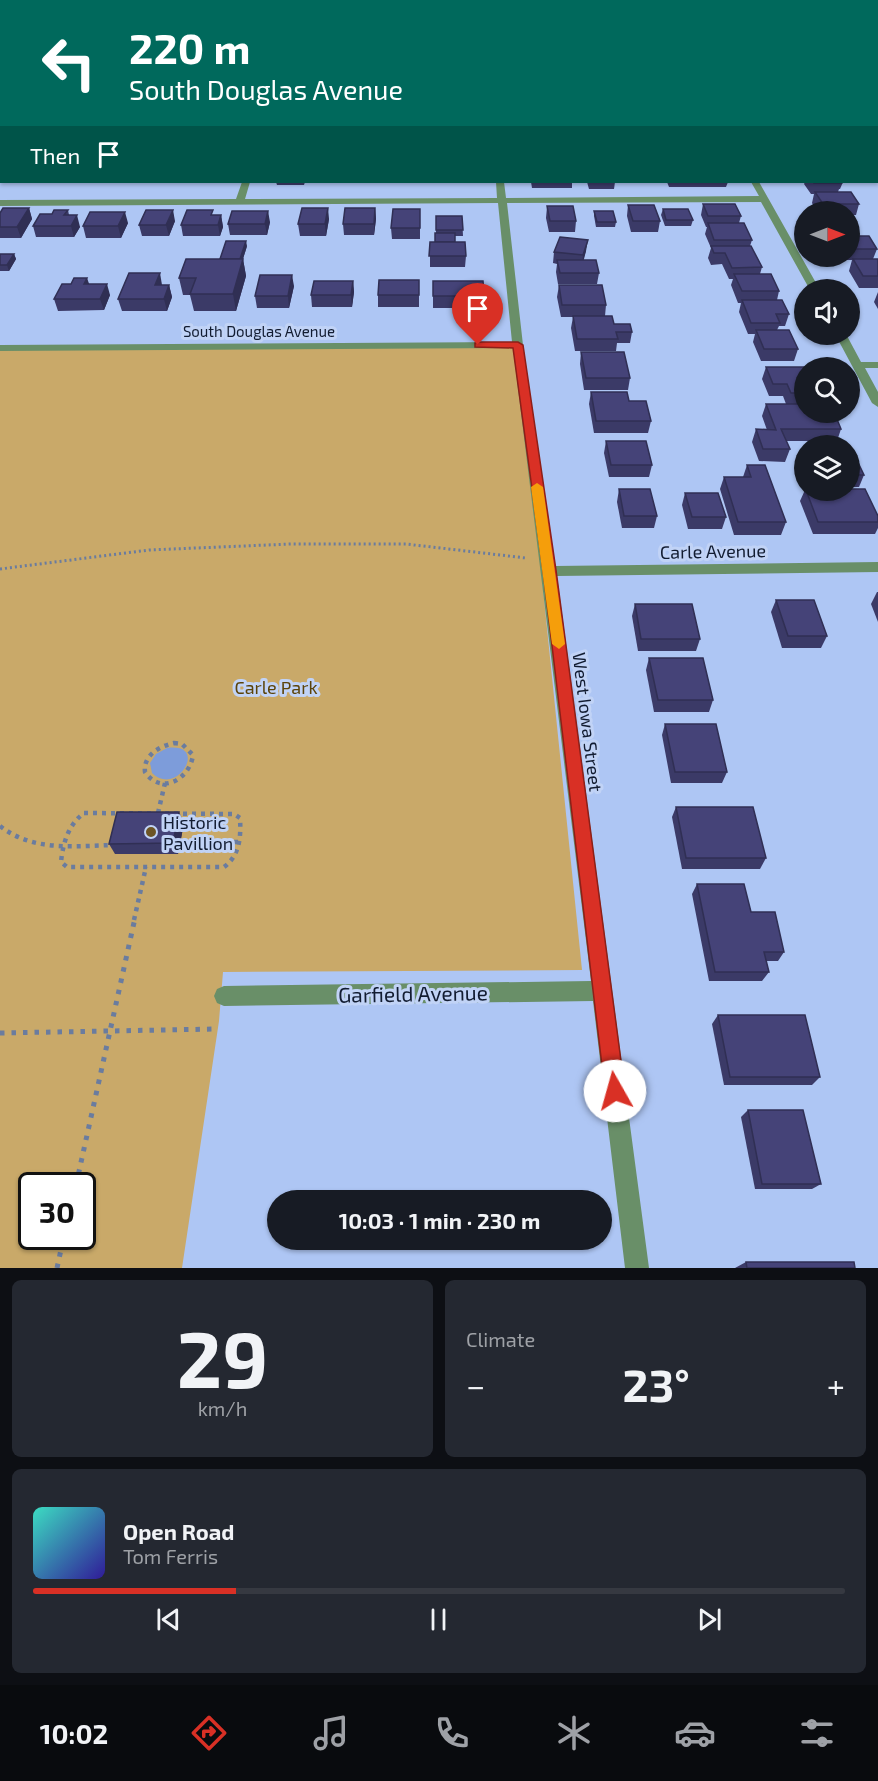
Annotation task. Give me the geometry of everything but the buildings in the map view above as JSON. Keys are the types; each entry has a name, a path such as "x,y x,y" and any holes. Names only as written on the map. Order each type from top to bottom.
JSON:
{"street":[{"path":"240,202 246,183"},
{"name":"West Iowa Street","path":"500,183 518,345 549,570 637,1268"},
{"path":"756,183 809,279"},
{"path":"0,203 765,199"},
{"name":"South Douglas Avenue","path":"0,348 518,345"},
{"path":"860,365 878,365"},
{"path":"860,370 878,403"},
{"name":"Carle Avenue","path":"549,570 878,567"},
{"name":"Garfield Avenue","path":"224,996 603,991"}],"path":[{"path":"0,569 149,550 291,544 406,544 533,558"},
{"path":"174,743 182,744 189,748 193,755 190,770 175,782 165,783 149,778 145,763 155,749 174,743"},
{"path":"158,813 165,783"},
{"path":"84,813 234,814 240,818 238,842 233,862 224,867 67,867 61,862 64,845 74,819 84,813"},
{"path":"0,826 13,837 24,840 64,845 117,845"},
{"path":"180,842 238,842"},
{"path":"79,1172 146,867"},
{"path":"0,1034 217,1029"},
{"path":"57,1268 61,1250"}],"green space":[{"name":"Carle Park","path":"518,345 582,970 223,972 219,1021 182,1268 0,1268 0,348"}],"water":[{"path":"167,748 180,748 186,753 188,760 185,768 179,774 171,779 162,779 152,773 150,763 156,754"}],"slow traffic":[{"path":"537,487 559,644"}],"place":[{"name":"Historic Pavillion","path":"151,832"}],"route":[{"path":"478,345 518,345 615,1091"}]}
